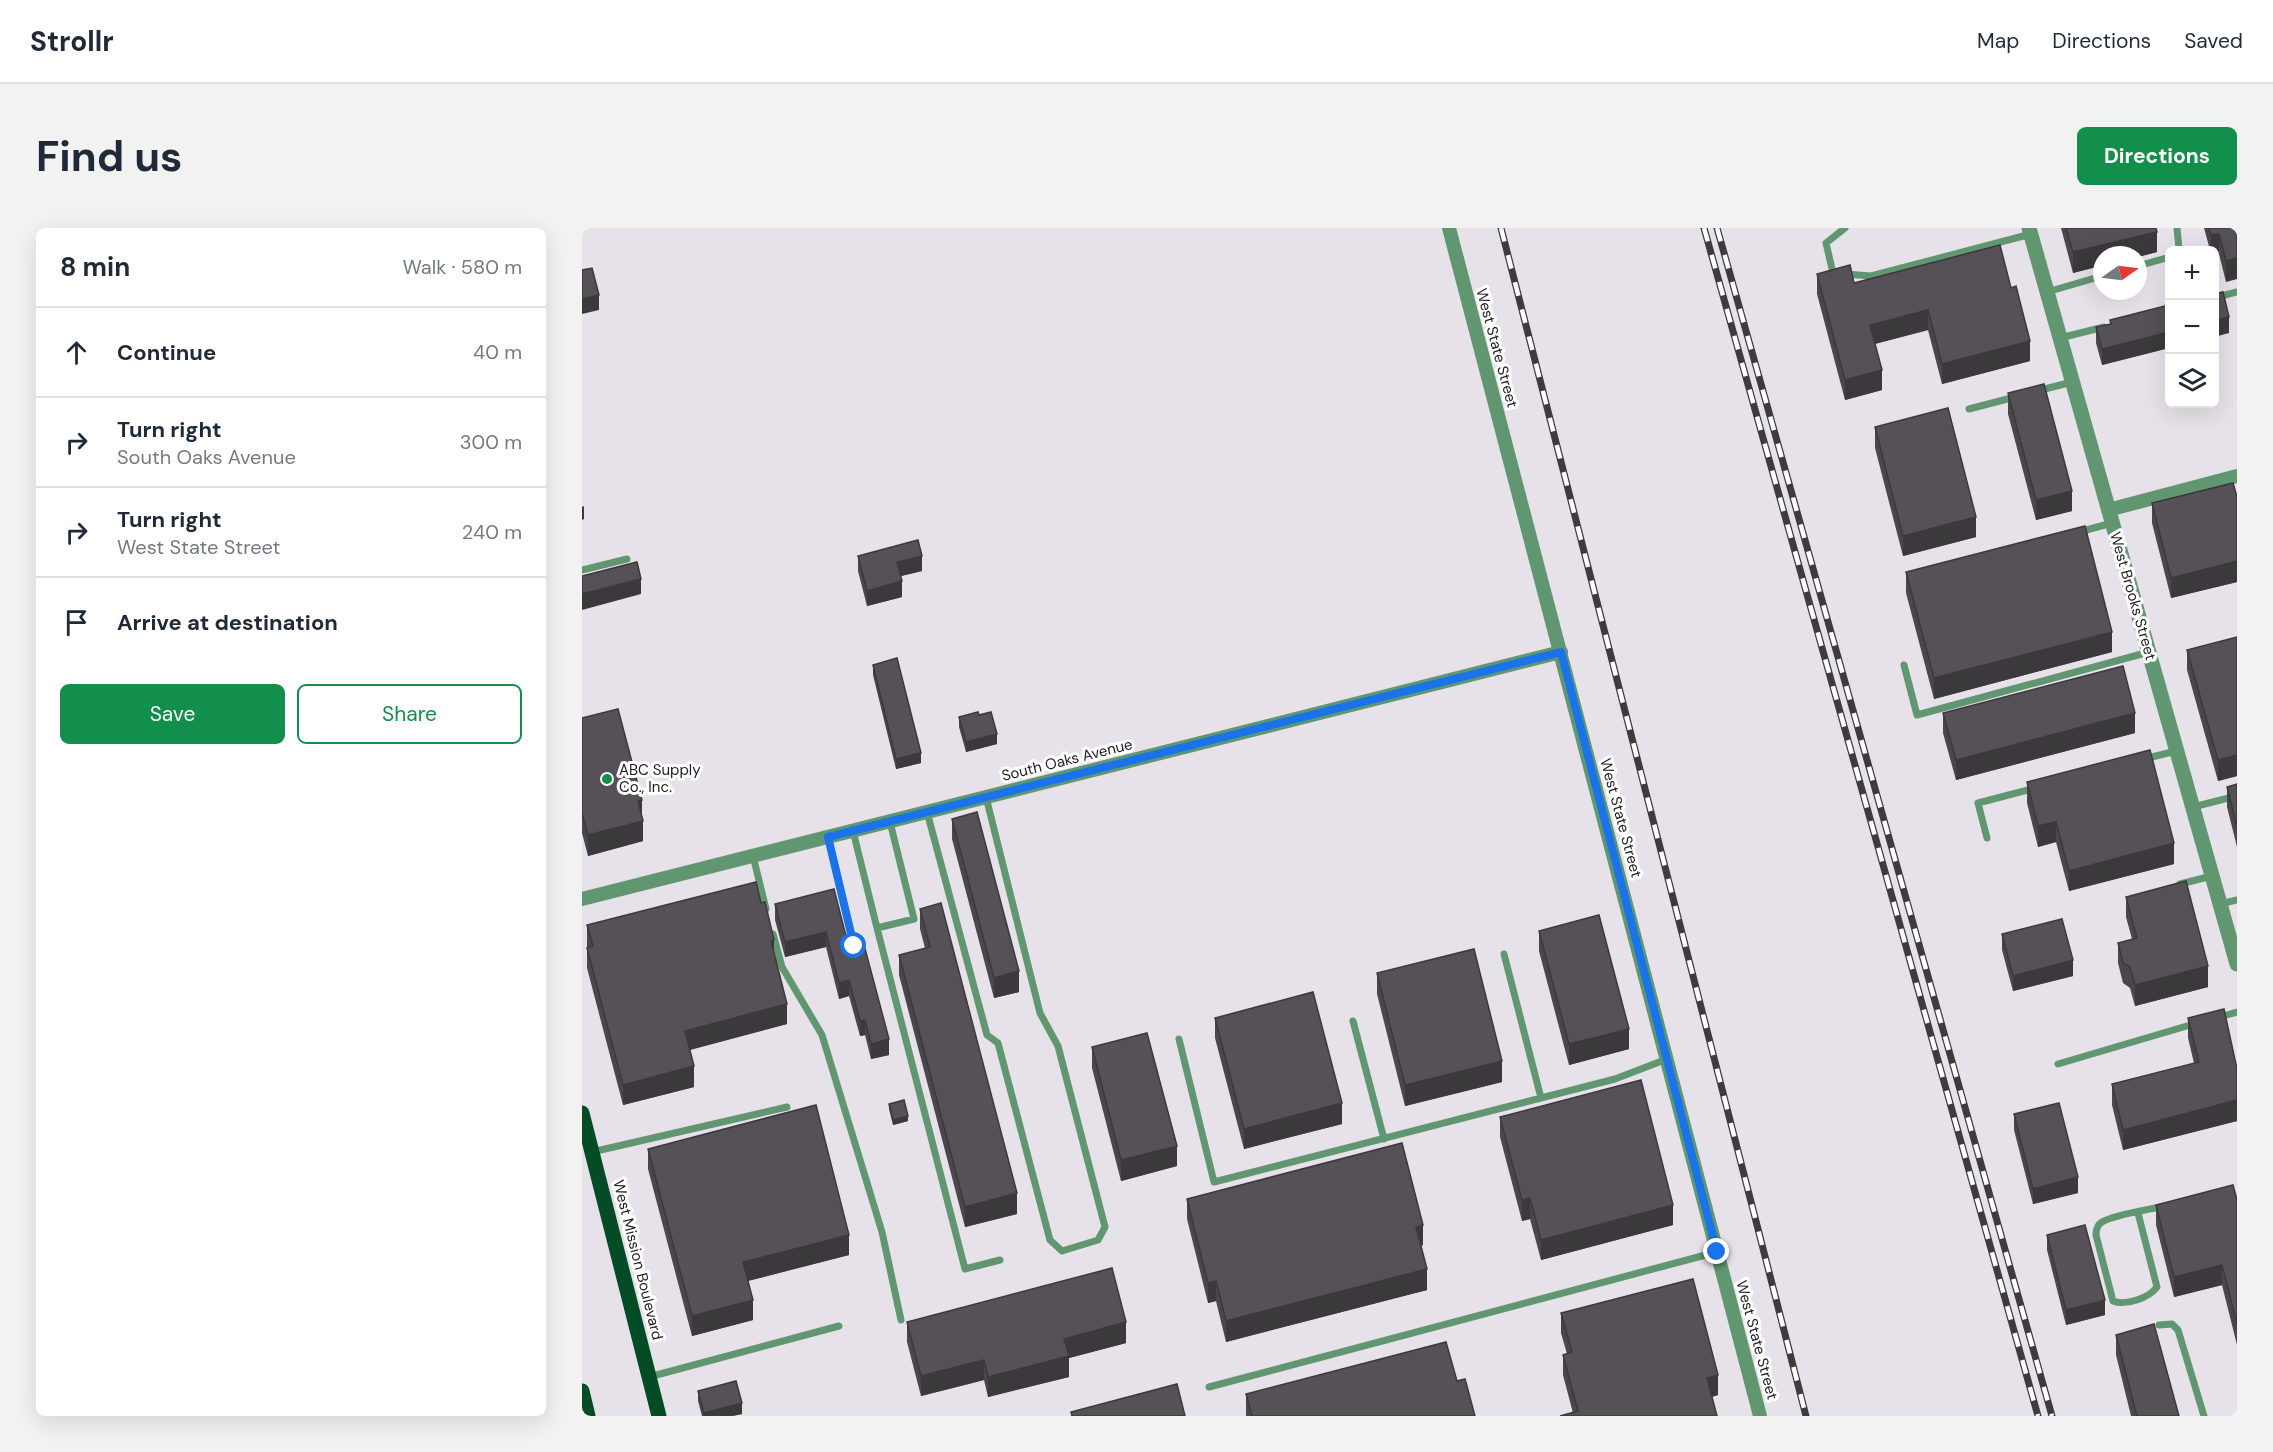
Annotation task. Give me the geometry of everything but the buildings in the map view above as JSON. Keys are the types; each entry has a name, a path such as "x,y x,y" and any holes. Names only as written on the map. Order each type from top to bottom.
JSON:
{"main road":[{"name":"West Mission Boulevard","path":"582,1113 659,1416"},
{"path":"582,1391 588,1416"}],"street":[{"name":"West State Street","path":"1449,228 1760,1416"},
{"name":"West Brooks Street","path":"2030,231 2237,964"},
{"path":"2110,516 2237,476"},
{"name":"South Oaks Avenue","path":"582,899 1561,652"}],"lane":[{"path":"1845,228 1826,243 1833,273 1871,276 2030,231"},
{"path":"2177,228 2179,246"},
{"path":"2147,263 2165,258"},
{"path":"2047,292 2093,279"},
{"path":"2219,297 2237,292"},
{"path":"2060,338 2115,324"},
{"path":"1969,409 2072,382"},
{"path":"2071,534 2110,516"},
{"path":"582,570 627,559"},
{"path":"1904,665 1917,715 2149,652"},
{"path":"2137,761 2176,751"},
{"path":"1987,838 1978,802 2046,785"},
{"path":"2193,808 2237,796"},
{"path":"927,812 987,1035 998,1043 1050,1240 1062,1251 1098,1240 1104,1227 1058,1046 1040,1013 986,797"},
{"path":"877,928 914,920 890,822"},
{"path":"853,831 965,1269 1000,1260"},
{"path":"828,837 854,946"},
{"path":"753,856 767,915"},
{"path":"2170,887 2212,876"},
{"path":"2220,904 2237,900"},
{"path":"770,926 782,967 822,1035 882,1232 901,1320"},
{"path":"1504,954 1541,1098"},
{"path":"2058,1064 2237,1012"},
{"path":"1353,1021 1384,1138"},
{"path":"1179,1039 1214,1182 1615,1079 1667,1059"},
{"path":"592,1152 787,1107"},
{"path":"2138,1213 2157,1287 2151,1295 2119,1303 2114,1301 2096,1235 2097,1228 2101,1222 2171,1204"},
{"path":"1209,1387 1717,1252"},
{"path":"2159,1325 2172,1324 2178,1330 2204,1416"},
{"path":"649,1377 839,1326"}],"railway":[{"path":"1501,228 1806,1416"},
{"path":"1704,228 2038,1416"},
{"path":"1717,228 2052,1416"}],"place":[{"name":"ABC Supply Co., Inc.","path":"607,779"}],"route":[{"path":"854,946 828,837 1561,652 1717,1252"}]}
